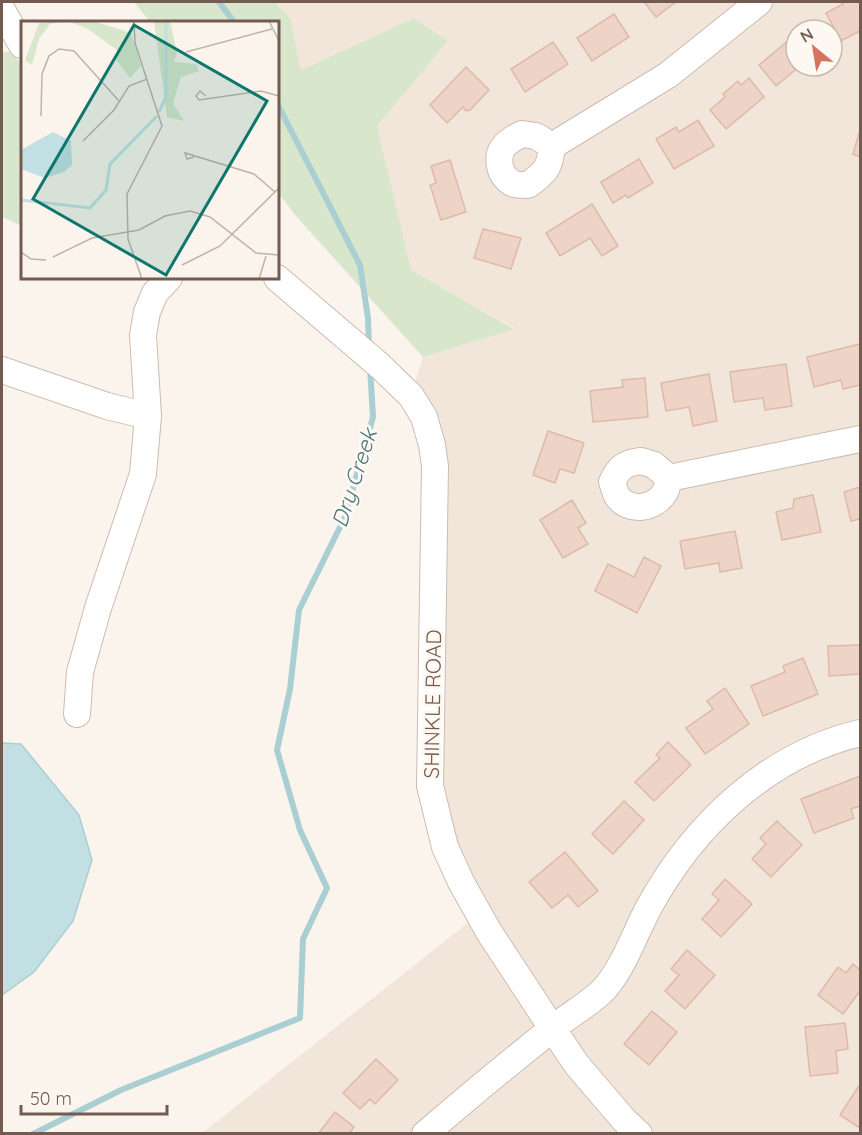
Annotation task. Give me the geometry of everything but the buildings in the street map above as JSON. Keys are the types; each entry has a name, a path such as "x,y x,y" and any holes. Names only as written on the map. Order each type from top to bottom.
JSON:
{"street":[{"path":"552,146 668,75 759,2"},
{"path":"2,10 21,43"},
{"path":"77,714 80,672 98,608 143,474 148,416 143,335 147,312 155,293 168,279"},
{"name":"SHINKLE ROAD","path":"278,279 380,366 411,396 424,417 435,466 430,786 445,847 461,882 489,932 552,1028 578,1065 624,1120 639,1134"},
{"path":"2,370 107,406 148,416"},
{"path":"669,478 861,439"},
{"path":"425,1134 552,1028 605,988 631,945 671,869 688,847 738,795 755,781 797,755 861,733"}],"shaded area":[{"path":"274,2 860,2 860,1133 201,1134 479,914 430,786 435,466 411,396 423,357 514,328 410,270 377,126 448,41 414,18 301,70 290,19"}],"green space":[{"path":"134,2 274,2 290,18 301,70 414,18 448,41 377,126 411,270 514,329 423,357 295,215 279,193 279,21 149,21"},
{"path":"10,51 21,64 21,226 2,217 2,53"}],"water":[{"path":"2,743 21,744 79,815 92,860 73,921 34,972 2,995"}],"waterway":[{"name":"Dry Creek","path":"219,2 233,21"},
{"name":"Dry Creek","path":"279,107 360,265 368,318 369,348"},
{"name":"Dry Creek","path":"33,1134 121,1090 300,1018 303,939 327,888 300,830 277,750 290,689 299,610 345,517 373,417 370,367"}]}
